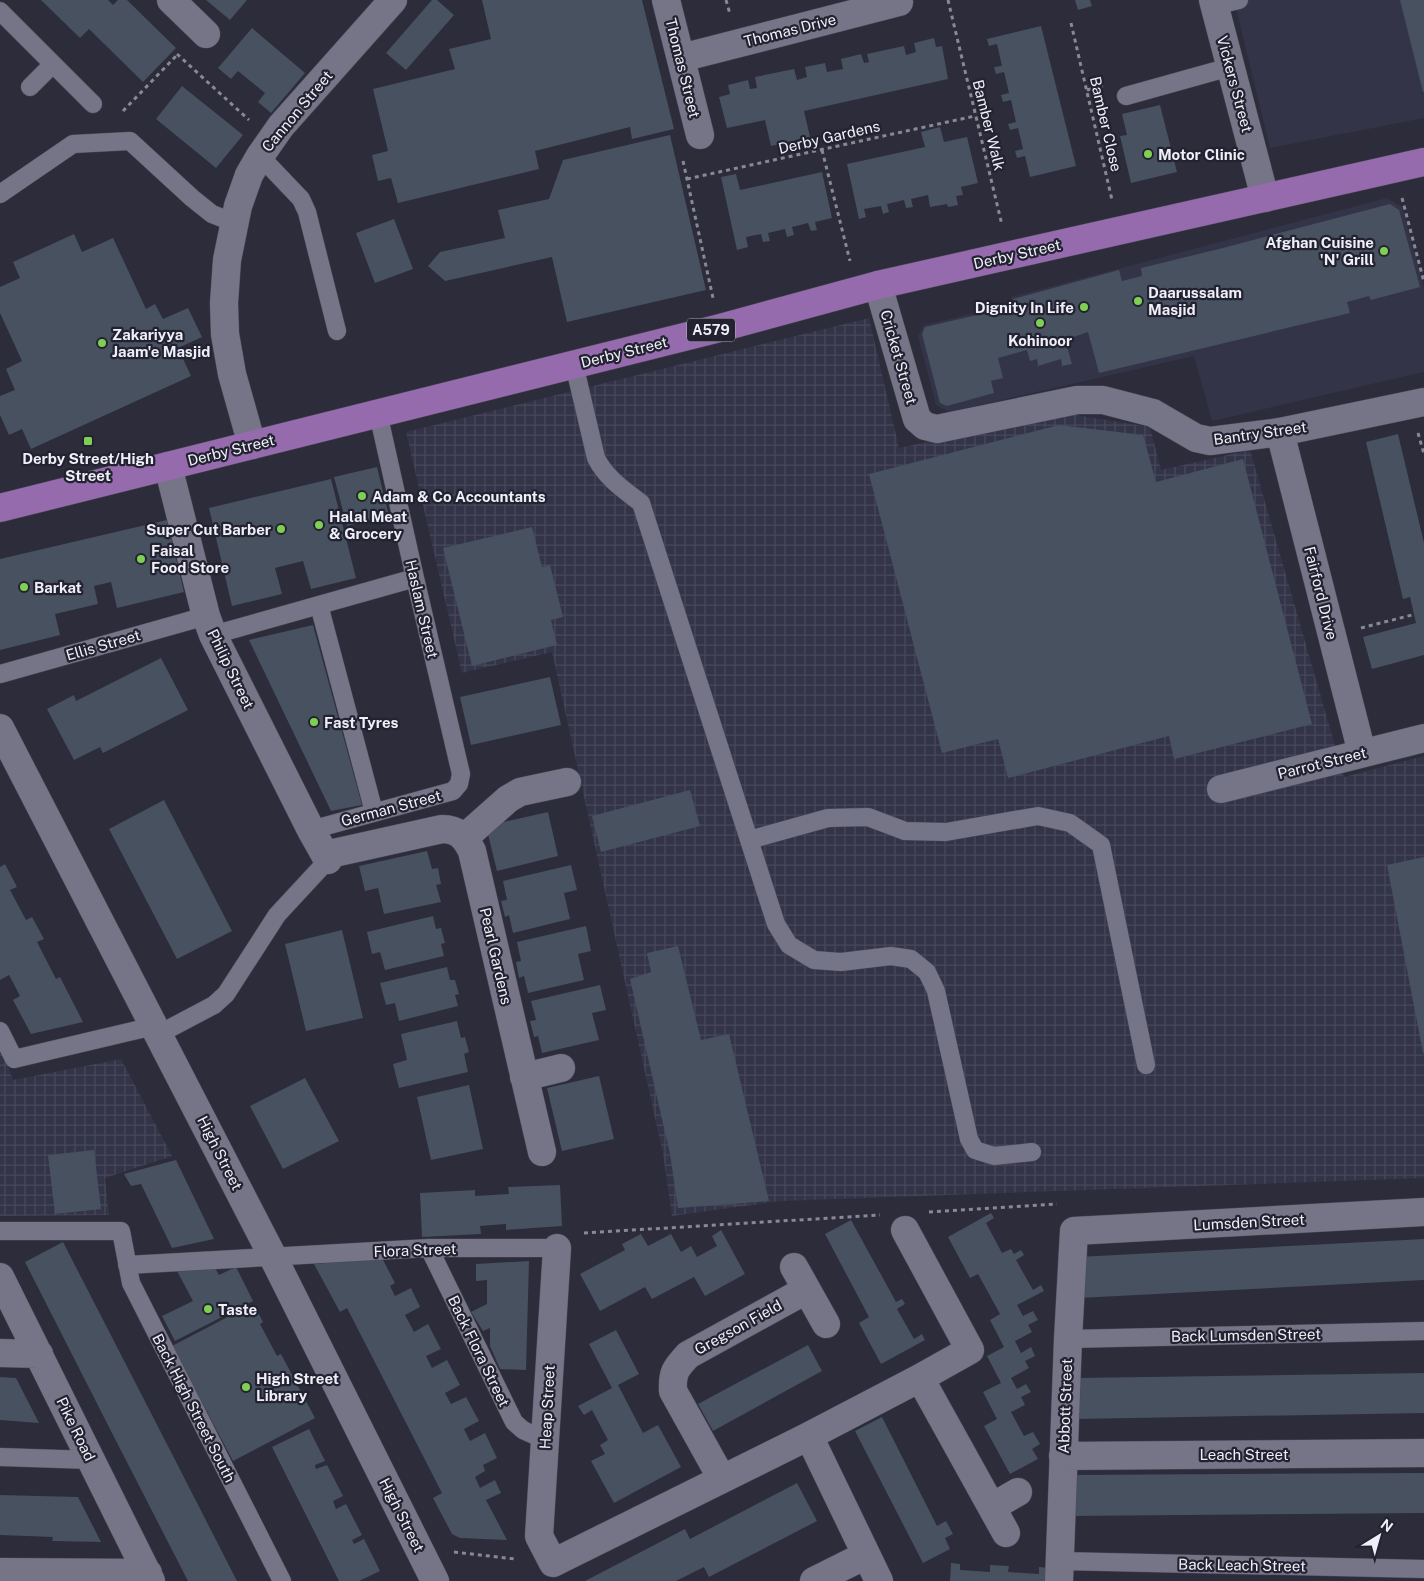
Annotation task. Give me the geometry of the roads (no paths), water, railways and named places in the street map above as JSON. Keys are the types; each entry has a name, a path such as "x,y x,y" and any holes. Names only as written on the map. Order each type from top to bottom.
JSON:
{"main road":[{"name":"Derby Street","path":"0,508 720,328 868,288 1424,162"}],"street":[{"path":"171,0 204,32"},
{"name":"Cannon Street","path":"252,445 232,374 224,303 226,260 238,206 249,175 281,126 393,0"},
{"name":"Thomas Street","path":"666,0 700,135"},
{"name":"Thomas Drive","path":"681,58 899,2"},
{"name":"Vickers Street","path":"1222,2 1230,67 1265,198"},
{"name":"Cricket Street","path":"868,288 917,419 925,426"},
{"name":"Bantry Street","path":"925,426 937,429 1077,400 1103,400 1153,413 1196,438 1210,441 1280,432 1424,402"},
{"name":"Fairford Drive","path":"1280,432 1362,753"},
{"name":"Philip Street","path":"168,466 210,626 311,830 327,858"},
{"name":"High Street","path":"0,728 273,1257 419,1548 428,1579"},
{"name":"Parrot Street","path":"1221,789 1424,738"},
{"path":"327,858 442,829 451,829 464,838 508,799 520,792 567,782"},
{"name":"Pearl Gardens","path":"464,838 472,851 542,1152"},
{"path":"524,1078 561,1068"},
{"name":"Lumsden Street","path":"1074,1231 1424,1212"},
{"path":"722,1479 809,1436 970,1350 913,1221"},
{"name":"Abbott Street","path":"1060,1571 1068,1338 1074,1231"},
{"name":"Heap Street","path":"557,1248 540,1536 554,1563 722,1479"},
{"name":"Pike Road","path":"0,1277 150,1577"},
{"name":"Gregson Field","path":"722,1479 673,1391 672,1378 679,1365 688,1355 800,1278 826,1324"},
{"path":"0,1353 38,1354"},
{"path":"920,1378 1006,1533"},
{"path":"809,1436 879,1581"},
{"name":"Leach Street","path":"1064,1456 1424,1453"},
{"path":"992,1507 1018,1492"},
{"path":"814,1581 866,1555"},
{"path":"0,1572 150,1577"}],"lane":[{"path":"0,11 93,104"},
{"path":"30,87 53,64"},
{"path":"1126,96 1230,67"},
{"path":"0,194 73,144 130,141 212,214 235,222"},
{"path":"265,148 301,199 307,212 338,331"},
{"path":"574,364 596,458 601,469 612,481 641,503 776,924 789,945 814,960 841,962 891,956 911,958 927,972 936,991 969,1139 975,1150 994,1156 1032,1152"},
{"name":"Haslam Street","path":"378,413 461,774"},
{"name":"Ellis Street","path":"0,674 210,626 318,605 415,578"},
{"path":"318,605 374,812"},
{"name":"German Street","path":"311,830 453,792 459,784 461,774"},
{"path":"750,840 828,818 868,817 905,831 946,832 1038,816 1070,823 1102,845 1146,1065"},
{"path":"0,1031 14,1059 156,1030 214,1005 226,994 277,915 327,858"},
{"name":"Back High Street South","path":"0,1231 121,1231 131,1283 282,1581"},
{"name":"Flora Street","path":"128,1265 429,1248 557,1248"},
{"name":"Back Flora Street","path":"429,1248 514,1422 523,1430 545,1440"},
{"name":"Back Lumsden Street","path":"1068,1338 1424,1331"},
{"path":"0,1457 91,1460"},
{"name":"Back Leach Street","path":"1060,1571 1424,1569"}],"place":[{"name":"Motor Clinic","path":"1148,154"},
{"name":"Afghan Cuisine 'N' Grill","path":"1384,251"},
{"name":"Daarussalam Masjid","path":"1138,301"},
{"name":"Dignity In Life","path":"1084,307"},
{"name":"Kohinoor","path":"1040,323"},
{"name":"Zakariyya Jaam'e Masjid","path":"102,343"},
{"name":"Derby Street/High Street","path":"88,441"},
{"name":"Adam & Co Accountants","path":"362,496"},
{"name":"Halal Meat & Grocery","path":"319,525"},
{"name":"Super Cut Barber","path":"281,529"},
{"name":"Faisal Food Store","path":"141,559"},
{"name":"Barkat","path":"24,587"},
{"name":"Fast Tyres","path":"314,722"},
{"name":"Taste","path":"208,1309"},
{"name":"High Street Library","path":"246,1387"}]}
